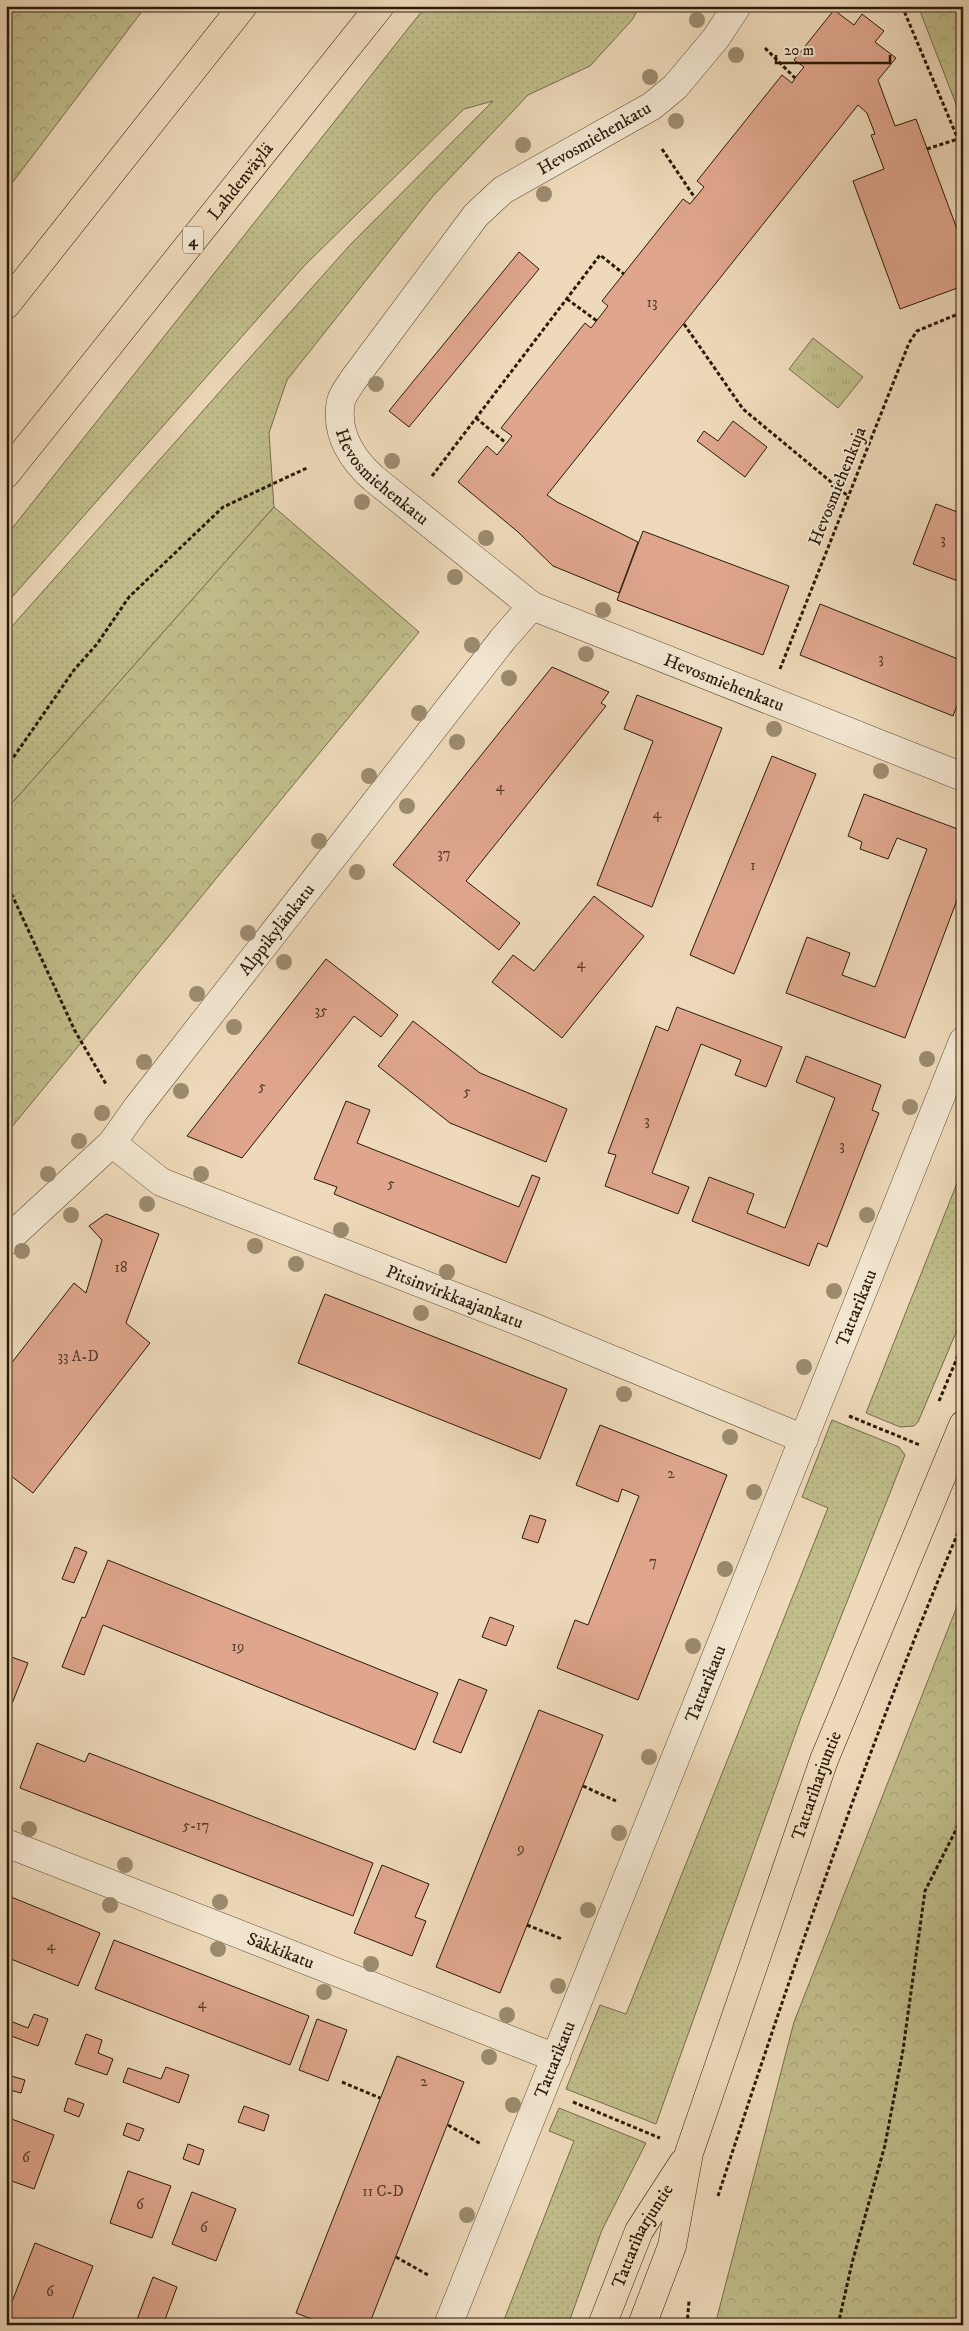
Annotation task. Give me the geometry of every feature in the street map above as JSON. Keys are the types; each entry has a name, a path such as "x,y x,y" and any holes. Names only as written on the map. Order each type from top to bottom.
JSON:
{"main road":[{"path":"6,305 243,6"},
{"name":"Lahdenväylä","path":"6,474 380,6"},
{"name":"Tattariharjuntie","path":"642,2325 672,2246 690,2153 824,1760 963,1425"},
{"name":"Tattariharjuntie","path":"602,2325 638,2230 690,2153"}],"street":[{"name":"Hevosmiehenkatu","path":"737,6 716,38 675,87 652,106 503,190 476,215 353,380 341,400 340,421 346,446 358,464 532,606 963,777"},
{"name":"Alppikylänkatu","path":"6,1241 112,1143 155,1085 497,647 532,606"},
{"name":"Tattarikatu","path":"448,2325 526,2127 556,2058 650,1817 963,1041"},
{"name":"Pitsinvirkkaajankatu","path":"112,1143 161,1182 542,1331 804,1438"},
{"name":"Säkkikatu","path":"6,1843 556,2058"}],"path":[{"path":"902,6 962,149"},
{"path":"766,48 795,78"},
{"path":"927,149 958,139"},
{"path":"662,149 695,198"},
{"path":"432,476 600,255 624,274"},
{"path":"566,299 597,321"},
{"name":"Hevosmiehenkuja","path":"769,699 909,343 917,331 963,312"},
{"path":"684,324 743,409 848,496"},
{"path":"476,418 506,443"},
{"path":"6,768 74,670 97,644 129,597 223,507 307,468"},
{"path":"6,882 75,1031 106,1084"},
{"path":"818,1403 920,1445"},
{"path":"717,2199 776,2019 867,1764 963,1521"},
{"path":"583,1786 616,1801"},
{"path":"838,2325 852,2263 885,2146 903,2050 925,1892 963,1816"},
{"path":"527,1925 562,1939"},
{"path":"342,2082 380,2098"},
{"path":"543,2090 663,2139"},
{"path":"448,2125 481,2144"},
{"path":"396,2256 428,2275"},
{"path":"686,2325 689,2300"}],"green space":[{"path":"16,6 146,6 6,191 6,21"},
{"path":"426,6 640,6 632,20 590,66 528,95 433,196 287,380 269,433 274,507 6,810 6,633 349,246 493,101 464,109 305,265 6,604 6,536"},
{"path":"918,6 963,6 963,122"},
{"path":"813,338 863,377 838,408 789,369"},
{"path":"274,507 419,632 6,1134 6,810"},
{"path":"963,1168 963,1316 918,1422 914,1426 900,1427 866,1413"},
{"path":"832,1420 899,1447 905,1455 801,1718 656,2124 566,2089 600,2005 626,2014 828,1508 802,1497"},
{"path":"963,1591 963,2325 715,2325 794,2022"},
{"path":"559,2108 646,2143 602,2230 568,2325 502,2325 574,2141 549,2131"}],"building":[{"path":"834,10 854,25 862,14 884,31 875,42 896,58 878,80 895,126 916,119 963,245 963,286 900,309 853,181 884,169 871,135 875,134 867,113 858,105 547,495 557,502 638,542 619,593 553,566 518,532 458,482 487,446 497,455 512,436 501,428 585,323 591,328 608,306 602,301 683,199 690,204 704,187 697,181 782,75 792,83 804,67 794,60"},
{"path":"519,252 539,269 409,427 389,411"},
{"path":"733,421 767,447 745,477 697,441 704,431 718,441"},
{"path":"936,504 963,514 963,583 913,564"},
{"path":"643,531 789,586 763,655 617,600"},
{"path":"820,604 963,661 963,690 953,716 800,655"},
{"path":"552,667 609,692 601,703 606,706 466,881 520,923 499,950 393,865"},
{"path":"637,695 722,728 652,907 597,885 653,741 624,729"},
{"path":"772,756 816,774 734,974 690,955"},
{"path":"864,794 963,831 963,884 905,1038 786,993 807,937 850,953 842,975 875,987 927,849 897,838 888,859 860,849 862,842 848,836"},
{"path":"594,896 644,936 562,1038 492,982 513,955 534,971"},
{"path":"326,959 398,1015 381,1037 354,1016 242,1158 187,1136"},
{"path":"677,1007 782,1047 766,1087 735,1075 741,1060 701,1044 652,1173 689,1187 678,1214 605,1186 616,1155 608,1153 656,1026 668,1031"},
{"path":"413,1021 480,1073 567,1109 546,1162 450,1123 378,1066"},
{"path":"806,1056 881,1085 872,1110 879,1113 827,1247 818,1243 809,1266 692,1221 709,1177 754,1194 747,1213 785,1228 835,1098 796,1082"},
{"path":"346,1101 370,1110 357,1143 519,1207 532,1175 540,1178 506,1263 334,1194 337,1187 314,1179"},
{"path":"106,1214 159,1234 126,1323 150,1343 33,1493 6,1472 6,1370 74,1283 86,1293 102,1240 89,1226"},
{"path":"325,1294 567,1389 540,1459 298,1363"},
{"path":"600,1425 727,1475 638,1700 557,1668 575,1620 588,1625 639,1496 622,1489 618,1502 576,1485"},
{"path":"530,1515 546,1520 538,1543 522,1538"},
{"path":"75,1547 87,1552 74,1583 62,1579"},
{"path":"108,1560 438,1693 415,1750 103,1625 84,1675 62,1667 82,1617 85,1618"},
{"path":"490,1617 514,1626 506,1646 482,1637"},
{"path":"6,1655 28,1663 6,1719"},
{"path":"459,1679 487,1690 461,1753 433,1742"},
{"path":"539,1710 603,1735 500,1993 436,1967"},
{"path":"37,1743 85,1762 89,1753 373,1863 353,1916 20,1788"},
{"path":"382,1865 429,1884 415,1917 426,1921 412,1956 354,1933"},
{"path":"6,1895 100,1933 78,1986 6,1957"},
{"path":"114,1940 309,2016 290,2065 95,1989"},
{"path":"34,2014 48,2019 38,2046 6,2034 10,2021 28,2028"},
{"path":"317,2019 347,2030 328,2081 299,2070"},
{"path":"86,2034 102,2040 98,2053 113,2059 107,2075 75,2064"},
{"path":"397,2056 464,2082 369,2325 327,2325 296,2313"},
{"path":"166,2067 189,2075 179,2103 123,2082 128,2068 161,2079"},
{"path":"8,2075 25,2080 21,2093 6,2089"},
{"path":"68,2098 84,2104 79,2117 64,2111"},
{"path":"244,2106 269,2115 264,2131 238,2122"},
{"path":"9,2118 54,2135 34,2189 6,2179 6,2126"},
{"path":"127,2123 144,2129 139,2141 123,2135"},
{"path":"188,2144 204,2150 199,2165 183,2159"},
{"path":"128,2171 171,2186 152,2238 110,2223"},
{"path":"192,2192 236,2209 216,2261 172,2244"},
{"path":"35,2243 93,2266 70,2325 6,2325 6,2317"},
{"path":"153,2277 177,2287 163,2325 135,2325"}]}
